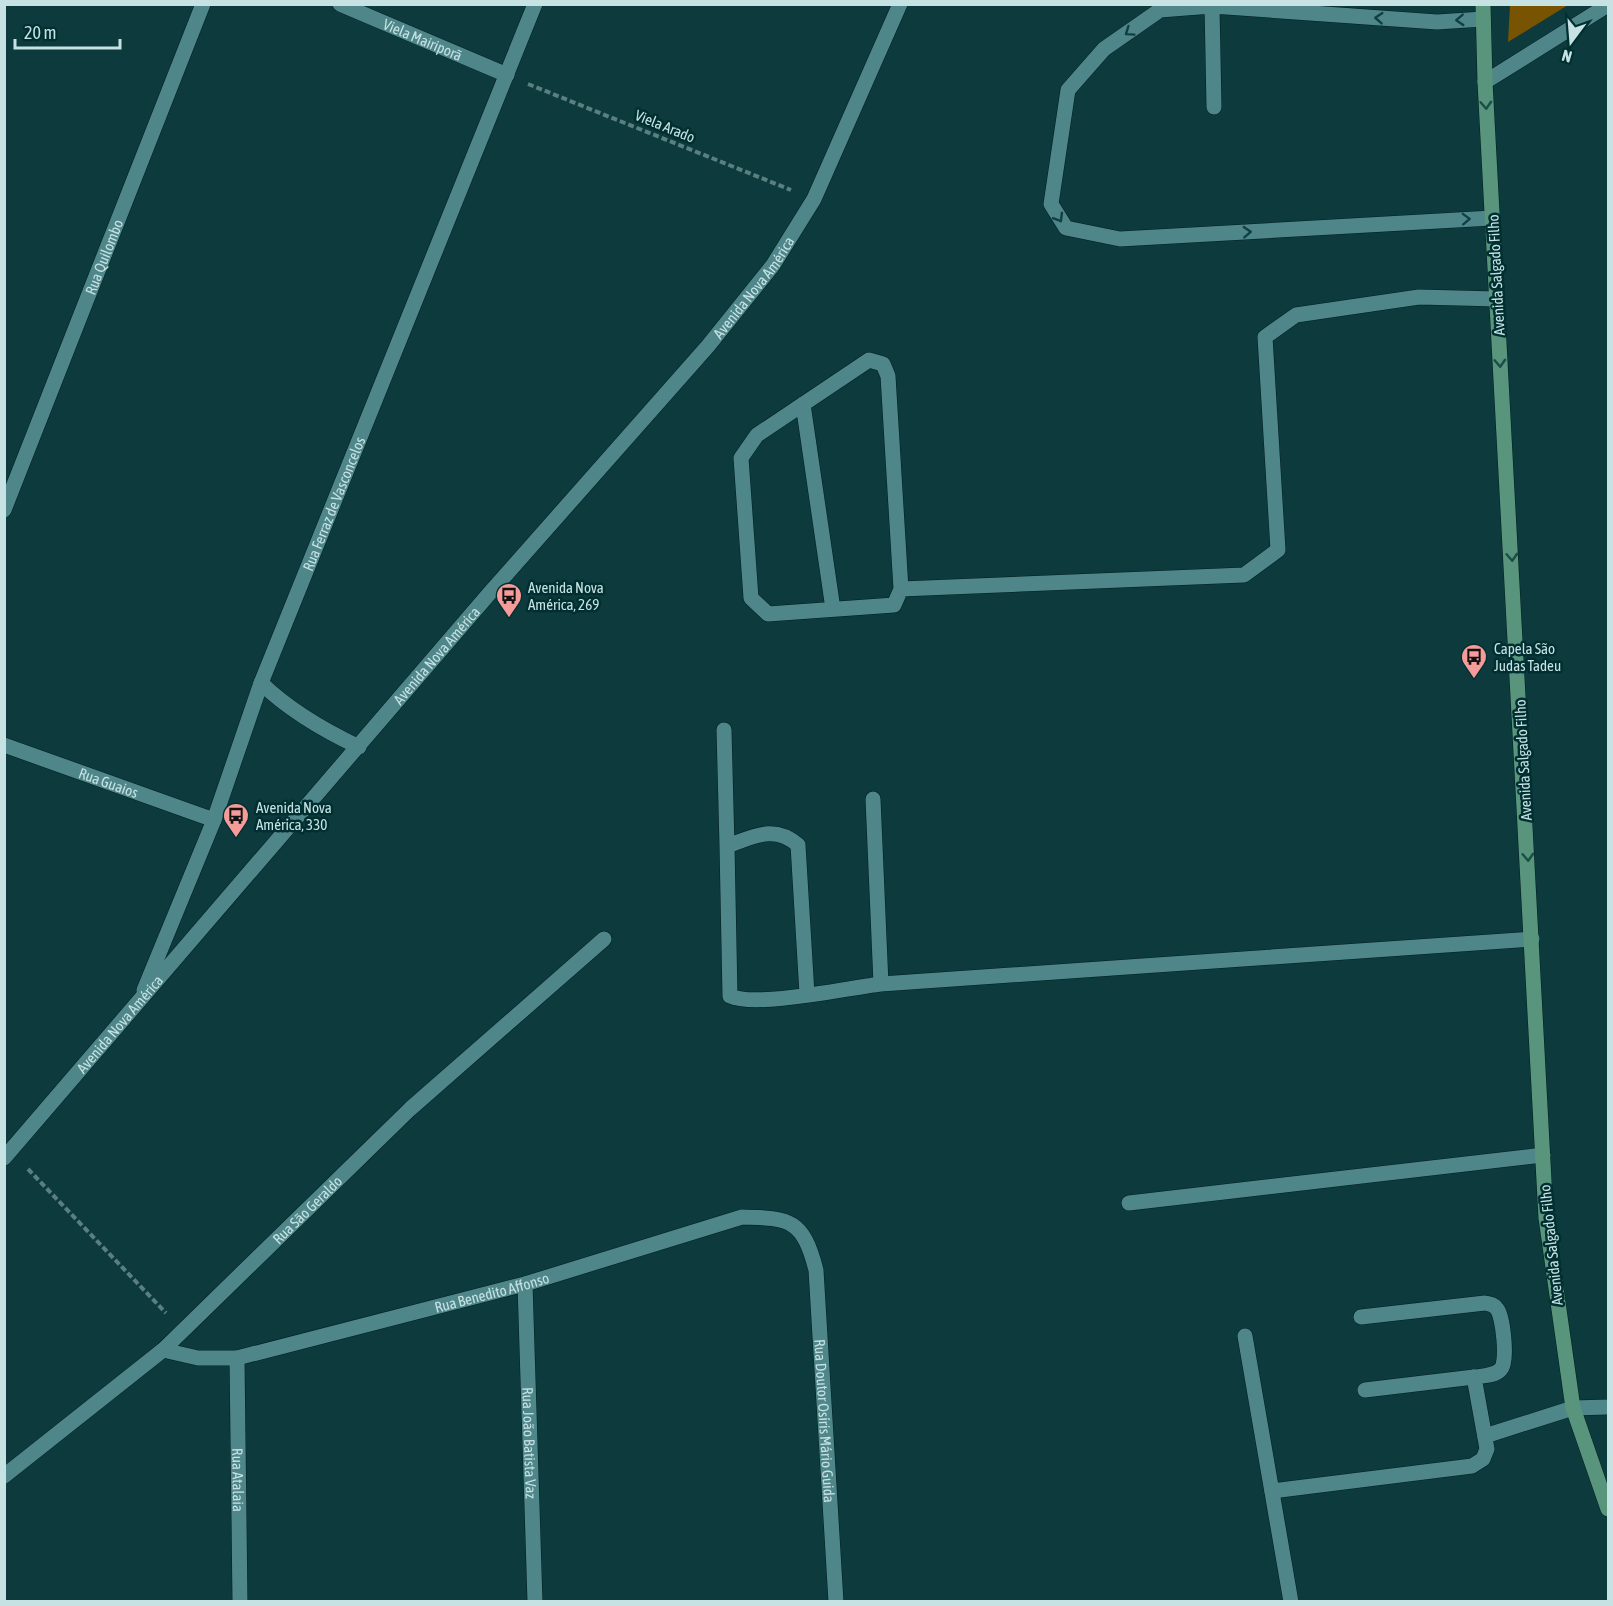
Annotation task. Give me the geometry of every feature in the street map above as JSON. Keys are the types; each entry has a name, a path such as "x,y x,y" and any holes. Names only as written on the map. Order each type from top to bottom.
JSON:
{"main road":[{"name":"Avenida Salgado Filho","path":"1483,12 1492,218 1547,1229 1573,1408 1608,1509"}],"street":[{"name":"Rua Quilombo","path":"4,510 203,4"},
{"name":"Viela Mairiporã","path":"339,4 507,75"},
{"name":"Rua Ferraz de Vasconcelos","path":"138,1004 214,820 261,683 535,4"},
{"name":"Avenida Nova América","path":"8,1154 708,345 773,265 814,199 900,4"},
{"path":"1485,82 1608,5"},
{"path":"1483,12 1437,22 1212,6 1160,10 1104,49 1068,90 1051,204 1066,228 1120,239 1492,218"},
{"path":"1212,6 1214,107"},
{"path":"901,589 1244,575 1278,550 1265,338 1296,315 1419,297 1497,299"},
{"path":"869,360 883,364 888,376 901,589 894,605 768,614 751,598 741,458 757,435 803,404 869,360"},
{"path":"803,404 833,609"},
{"path":"261,683 282,703 359,747"},
{"path":"724,730 730,996 741,1001 881,984 1532,939"},
{"name":"Rua Guaios","path":"4,745 214,820"},
{"path":"873,799 881,984"},
{"path":"727,846 765,832 787,835 798,845 807,994"},
{"name":"Rua São Geraldo","path":"4,1476 163,1350 410,1109 604,939"},
{"path":"1129,1203 1543,1155"},
{"name":"Rua Benedito Affonso","path":"163,1350 198,1358 237,1358 525,1284 742,1217 791,1222 808,1242"},
{"name":"Rua Doutor Osíris Mário Guida","path":"808,1242 816,1270 836,1602"},
{"name":"Rua João Batista Vaz","path":"525,1284 535,1602"},
{"path":"1361,1317 1485,1303 1494,1305 1500,1311 1506,1358 1503,1368 1496,1374 1365,1390"},
{"path":"1245,1336 1291,1602"},
{"name":"Rua Atalaia","path":"237,1358 240,1602"},
{"path":"1272,1491 1472,1466 1483,1459 1487,1449 1474,1377"},
{"path":"1485,1436 1573,1408 1608,1407"}],"path":[{"name":"Viela Arado","path":"507,75 814,199"},
{"path":"8,1154 182,1330"}],"shaded area":[{"path":"1510,4 1568,5 1508,42"}],"place":[{"name":"Avenida Nova América, 269","path":"509,619"},
{"name":"Capela São Judas Tadeu","path":"1474,680"},
{"name":"Avenida Nova América, 330","path":"236,839"}]}
